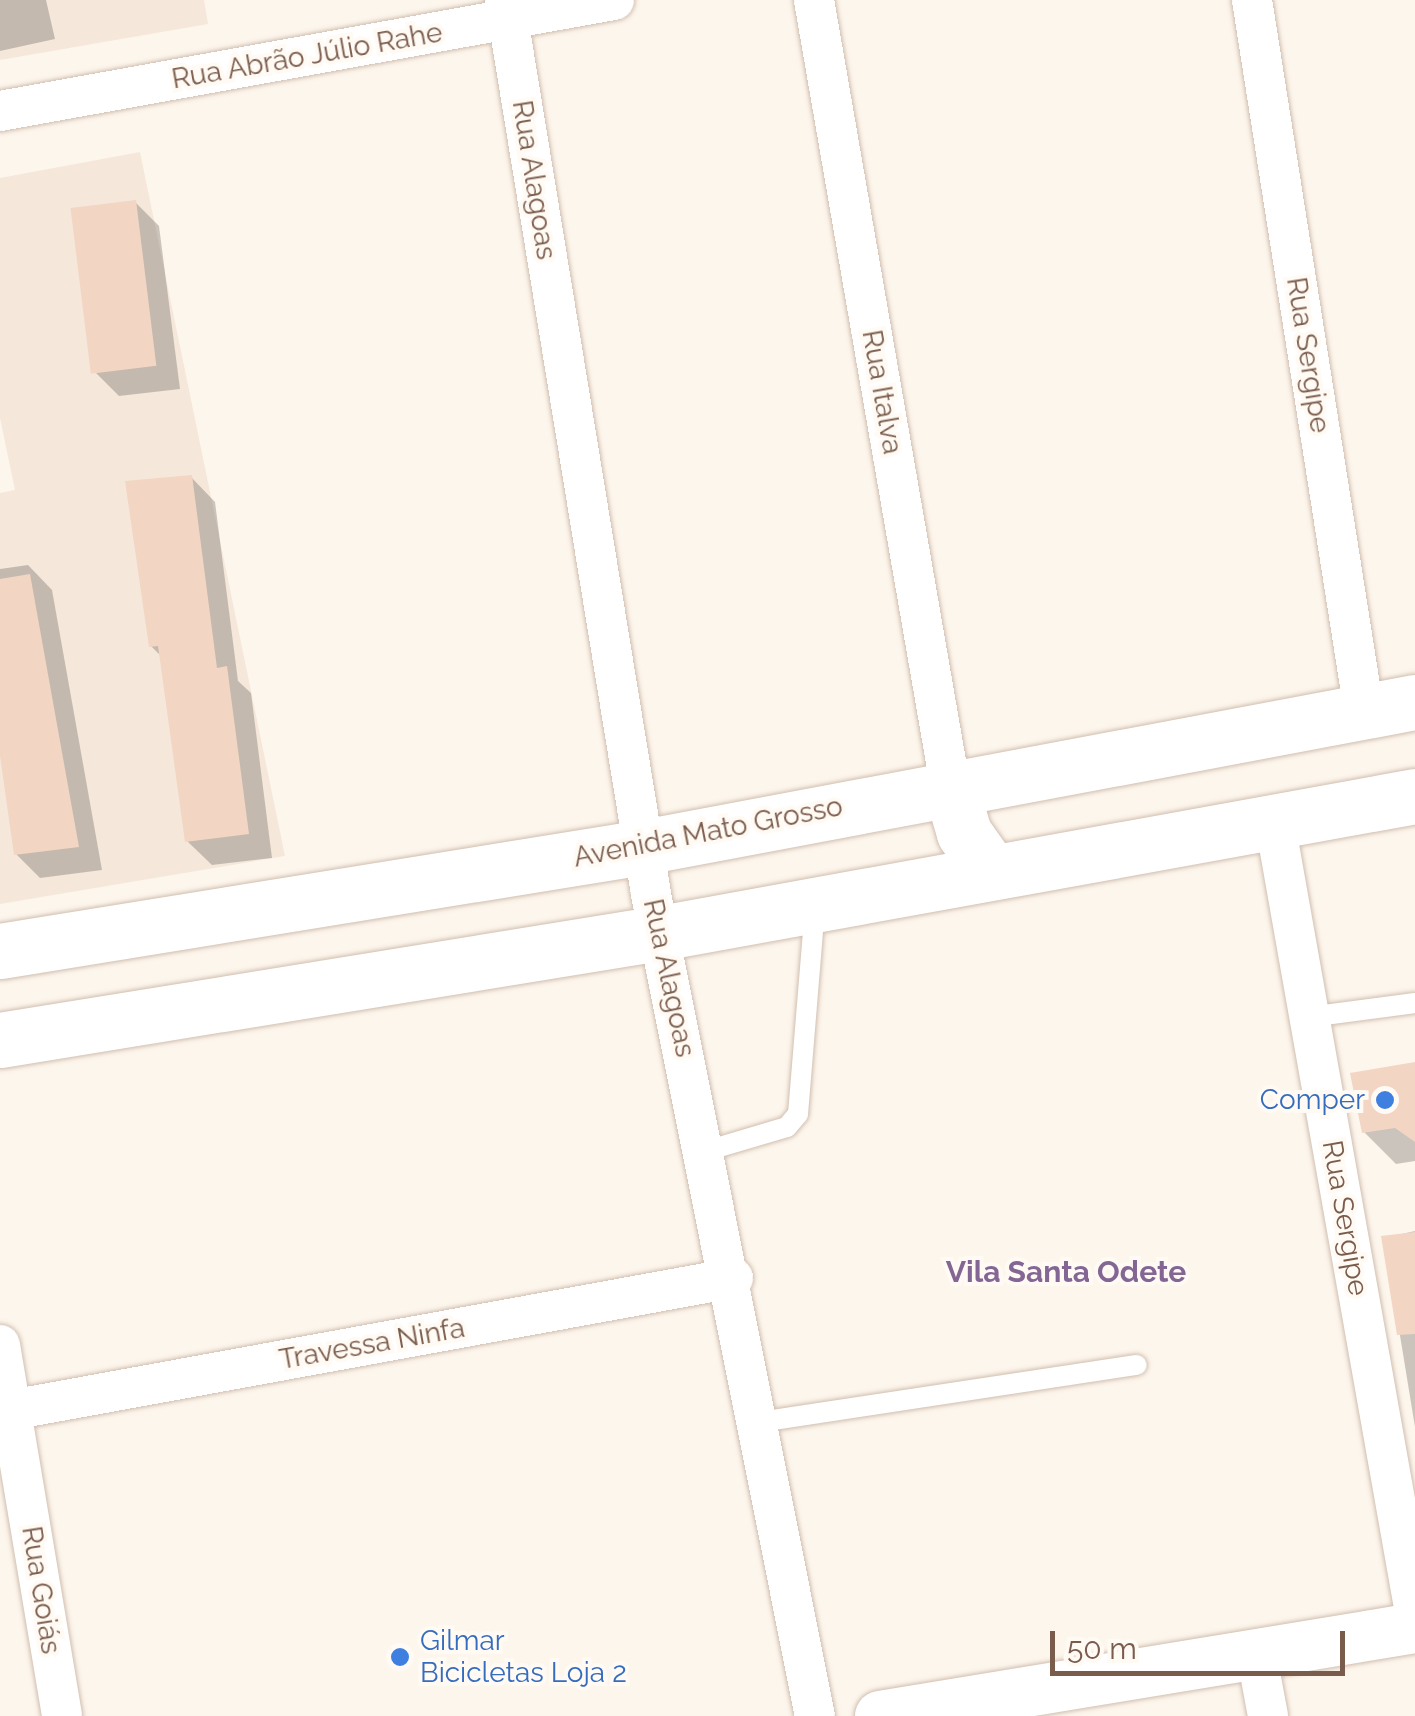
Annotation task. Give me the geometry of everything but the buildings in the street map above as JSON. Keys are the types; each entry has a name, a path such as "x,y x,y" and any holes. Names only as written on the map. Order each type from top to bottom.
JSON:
{"main road":[{"name":"Avenida Mato Grosso","path":"0,951 643,847 950,785 1389,706"},
{"path":"950,785 964,833 991,872"},
{"path":"0,1040 660,933 1415,796"}],"street":[{"name":"Rua Abrão Júlio Rahe","path":"0,111 506,10 614,0"},
{"name":"Rua Italva","path":"814,0 950,785"},
{"name":"Rua Sergipe","path":"1252,0 1389,706"},
{"name":"Rua Alagoas","path":"506,10 643,847 732,1278 754,1423 815,1716"},
{"name":"Rua Sergipe","path":"1274,822 1415,1613"},
{"name":"Travessa Ninfa","path":"11,1410 732,1278"},
{"name":"Rua Goiás","path":"0,1345 62,1716"},
{"path":"880,1716 1415,1628"},
{"path":"1257,1657 1268,1716"}],"lane":[{"path":"706,1151 786,1127 798,1114 815,904"},
{"path":"1309,1017 1415,1002"},
{"path":"754,1423 1137,1365"}],"shaded area":[{"path":"0,0 204,0 208,24 0,60"},
{"path":"140,152 285,856 0,904 0,493 15,490 0,418 0,178"}],"place":[{"name":"Comper","path":"1385,1100"},
{"name":"Gilmar Bicicletas Loja 2","path":"400,1657"}],"district":[{"name":"Vila Santa Odete","path":"1066,1272"}]}
